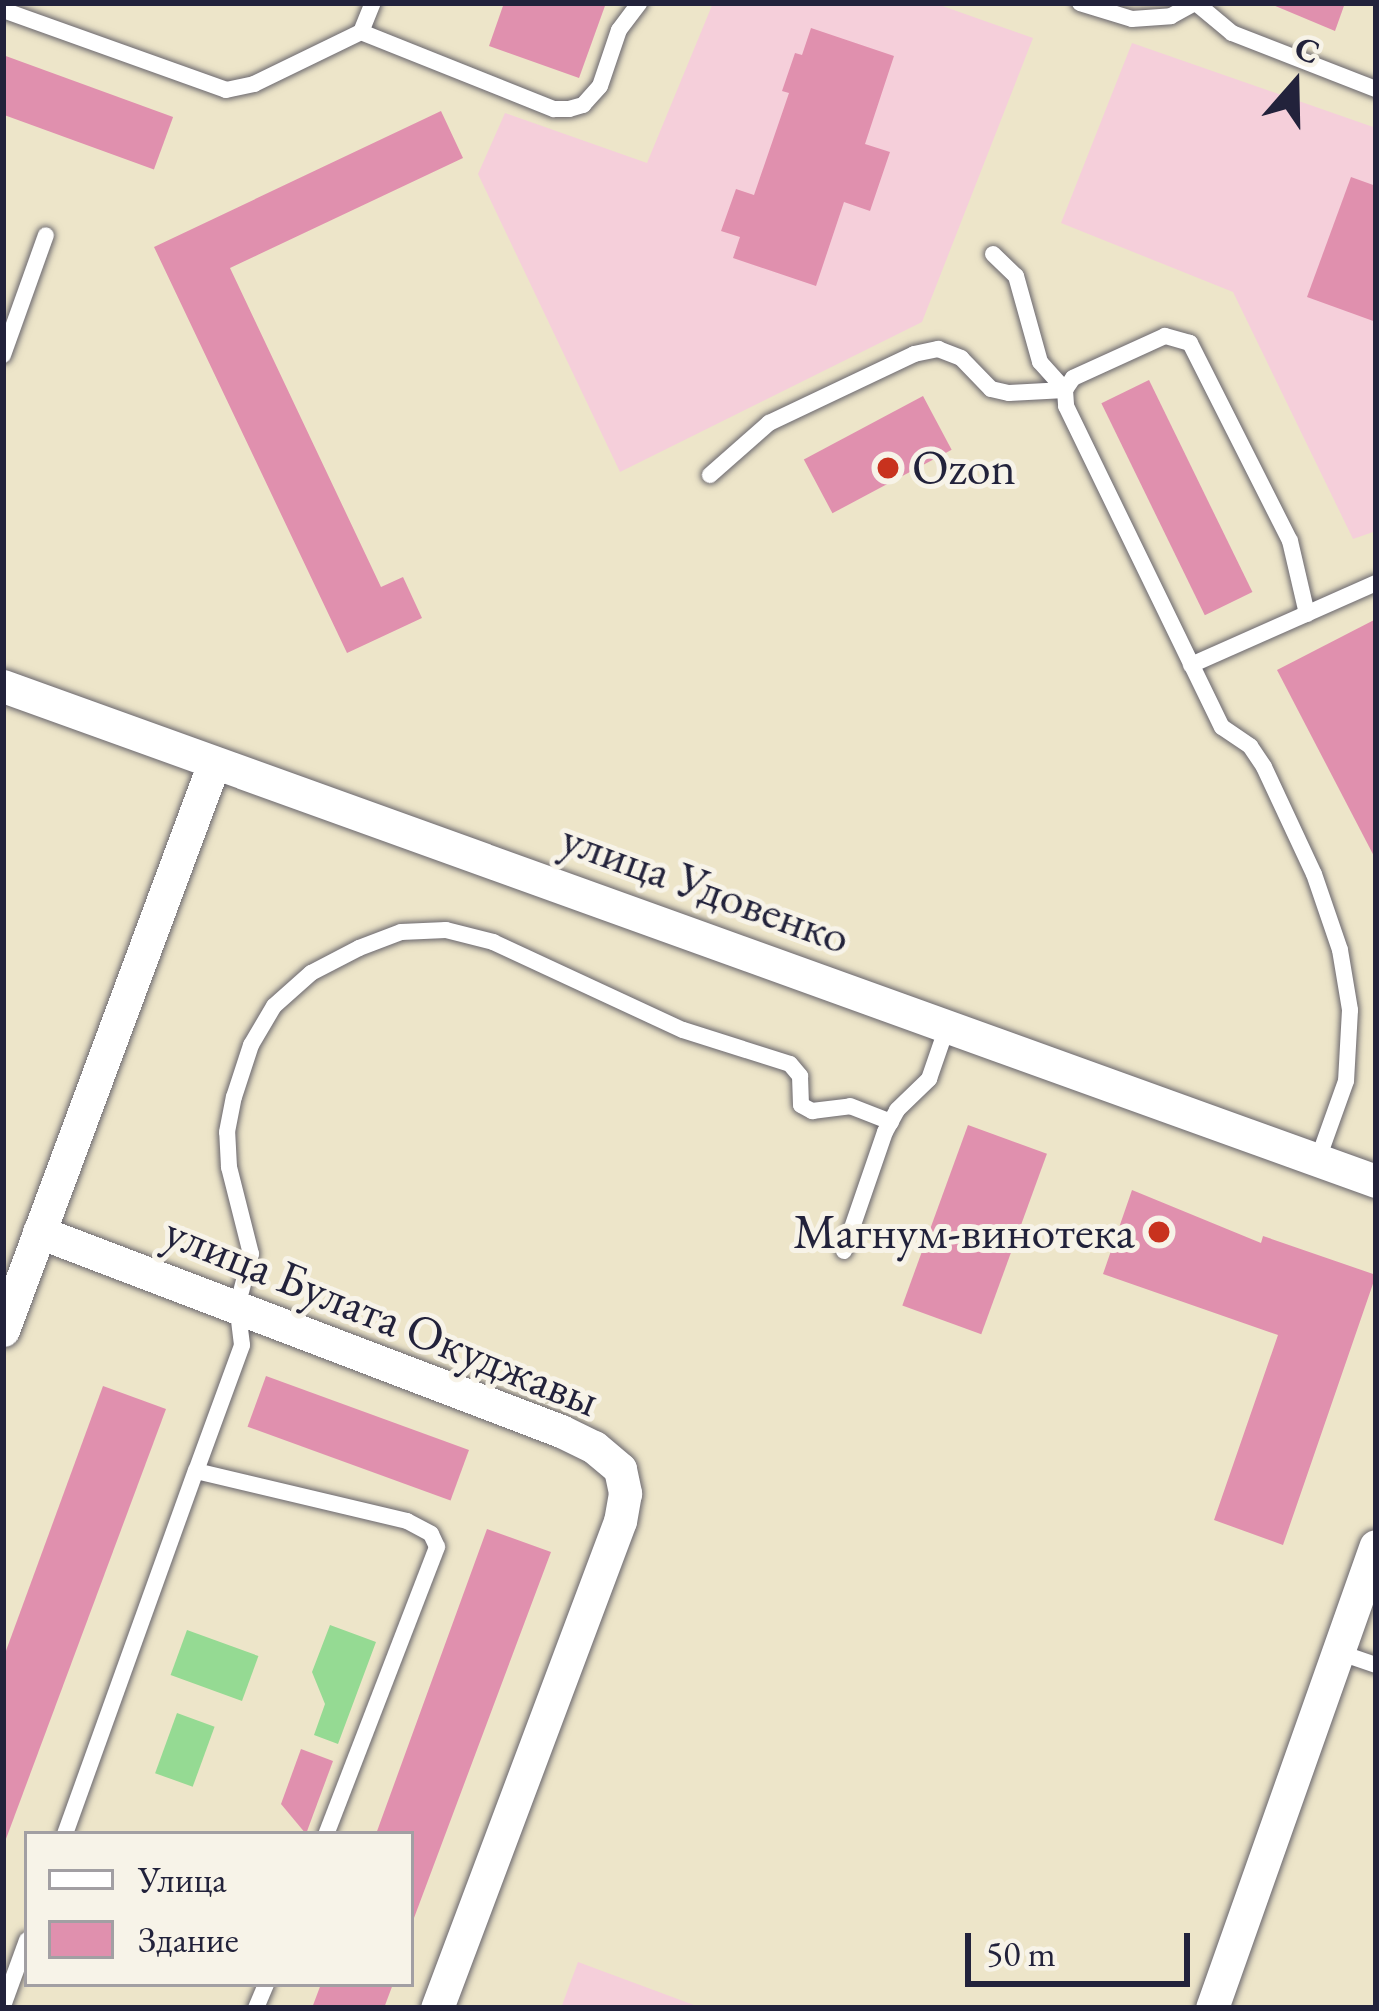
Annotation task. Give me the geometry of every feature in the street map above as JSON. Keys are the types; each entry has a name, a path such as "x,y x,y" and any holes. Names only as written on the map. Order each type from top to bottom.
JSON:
{"street":[{"name":"улица Удовенко","path":"3,686 1376,1181"},
{"path":"3,1330 214,763"},
{"name":"улица Булата Окуджавы","path":"39,1232 561,1432 594,1447 620,1469 626,1493 620,1521 437,2008"},
{"path":"1212,2008 1376,1546"}],"lane":[{"path":"3,10 226,90 254,83 361,32 373,3"},
{"path":"361,32 554,109 568,109 583,105 600,86 619,30 639,3"},
{"path":"1080,3 1132,20 1171,16 1195,3 1232,33 1376,89"},
{"path":"3,355 46,235"},
{"path":"993,254 1016,276 1040,362 1065,390 1066,406 1222,727 1250,746 1264,766 1314,874 1340,950 1350,1010 1346,1081 1318,1159"},
{"path":"710,475 770,423 914,354 938,350 961,358 991,389 1024,394 1065,390 1080,374 1165,336 1190,343 1290,541 1306,614"},
{"path":"1192,665 1376,583"},
{"path":"66,1831 242,1345 236,1307 251,1254 229,1166 227,1132 251,1045 274,1006 311,973 400,932 446,930 493,942 683,1030 790,1064 800,1076 801,1105 812,1112 850,1106 891,1122"},
{"path":"844,1251 891,1122 929,1079 949,1024"},
{"path":"196,1471 407,1521 431,1534 437,1547 327,1831"},
{"path":"1338,1652 1376,1665"},
{"path":"3,2006 24,1948"}],"shaded area":[{"path":"713,3 934,3 1033,38 922,322 620,472 478,174 505,113 647,163"},
{"path":"1132,43 1376,128 1376,531 1353,539 1233,292 1061,223"},
{"path":"578,1962 702,2008 561,2008"}],"green space":[{"path":"330,1625 376,1642 338,1744 314,1735 325,1704 312,1672"},
{"path":"187,1630 258,1656 242,1701 171,1675"},
{"path":"177,1713 215,1727 193,1787 155,1773"}],"building":[{"path":"504,3 606,3 579,78 489,46"},
{"path":"1268,3 1345,3 1335,31"},
{"path":"811,28 894,56 865,144 890,152 870,211 844,202 816,286 733,258 740,237 721,231 736,189 754,195 789,93 782,91 795,53 802,55"},
{"path":"3,55 173,117 154,170 3,115"},
{"path":"441,111 463,158 230,268 381,587 403,577 422,618 347,653 154,247"},
{"path":"1351,177 1376,186 1376,322 1307,297"},
{"path":"1149,380 1252,592 1205,615 1101,403"},
{"path":"923,396 952,450 832,513 804,459"},
{"path":"1376,619 1376,860 1277,670"},
{"path":"968,1125 1047,1154 981,1334 902,1305"},
{"path":"1132,1190 1261,1243 1263,1236 1376,1275 1283,1545 1214,1520 1278,1335 1103,1274"},
{"path":"266,1376 469,1450 451,1501 248,1427"},
{"path":"103,1386 166,1409 3,1847 3,1659"},
{"path":"487,1529 551,1552 414,1918 414,1831 377,1831"},
{"path":"301,1749 333,1761 307,1831 281,1804"},
{"path":"320,1987 392,1987 384,2008 312,2008"}],"place":[{"name":"Ozon","path":"888,468"},
{"name":"Магнум-винотека","path":"1159,1232"}]}
